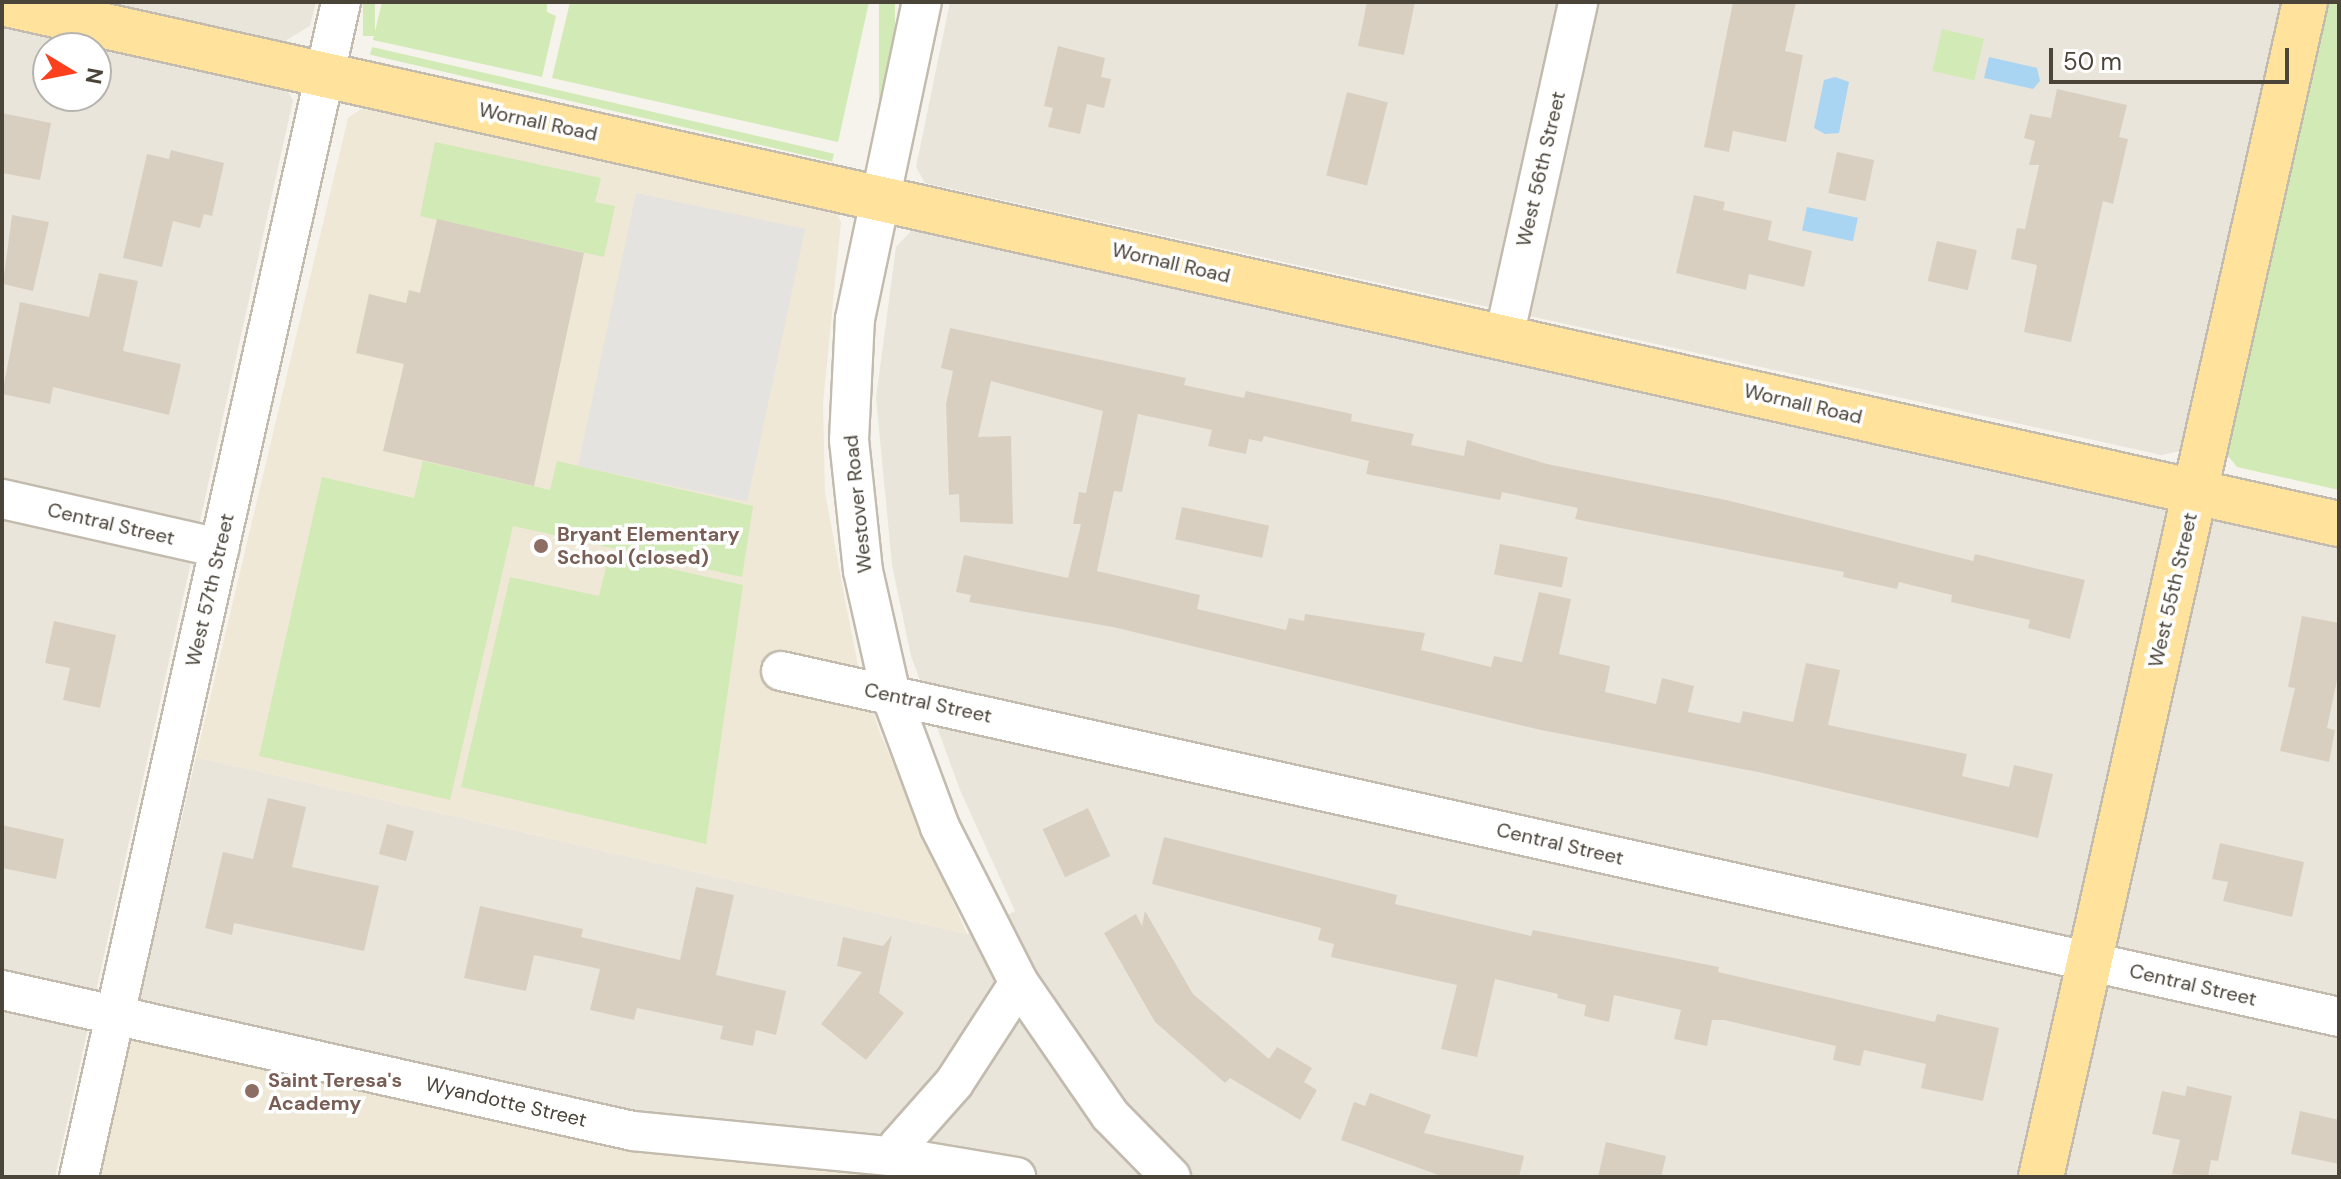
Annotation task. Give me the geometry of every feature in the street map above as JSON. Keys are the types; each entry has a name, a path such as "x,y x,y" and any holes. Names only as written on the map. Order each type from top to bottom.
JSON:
{"main road":[{"name":"West 55th Street","path":"2041,1177 2305,2"},
{"name":"Wornall Road","path":"2,3 2339,524"}],"street":[{"name":"West 57th Street","path":"79,1177 341,2"},
{"name":"Westover Road","path":"922,2 855,319 849,440 863,571 891,695 940,827 1019,983 1110,1115 1171,1177"},
{"name":"West 56th Street","path":"1504,337 1578,2"},
{"name":"Central Street","path":"2,499 220,548"},
{"name":"Central Street","path":"781,671 2339,1017"},
{"path":"897,1157 899,1145 954,1083 1019,983"},
{"name":"Wyandotte Street","path":"2,990 633,1131 897,1157 1016,1177"}],"shaded area":[{"path":"106,2 316,2 310,26 283,42"},
{"path":"950,2 2284,2 2195,436 2181,451 2161,455 925,183 916,167"},
{"path":"2,22 47,32 32,32 32,112 112,112 112,46 283,84 293,100 55,1177 2,1177"},
{"name":"Bryant Elementary School (closed)","path":"367,105 834,207 841,222 823,404 825,492 859,670 880,733 967,934 196,757 348,118"},
{"path":"636,193 805,229 747,502 578,466"},
{"path":"912,230 2339,542 2339,1177 98,1177 196,757 967,934 1015,911 960,790 911,656 892,565 876,398 896,247"},
{"name":"Saint Teresa's Academy","path":"129,1031 647,1151 891,1177 96,1177"}],"green space":[{"path":"363,2 375,2 375,36 363,36"},
{"path":"382,2 547,2 547,12 556,16 542,77 373,40"},
{"path":"570,2 869,2 838,142 552,78"},
{"path":"879,2 895,2 895,146 879,146"},
{"path":"2323,2 2339,2 2339,490 2237,467 2225,452"},
{"path":"1942,29 1984,39 1974,81 1932,71"},
{"path":"372,47 834,154 832,161 370,55"},
{"path":"435,142 601,178 595,202 615,206 604,257 420,216"},
{"path":"423,461 550,490 557,461 753,506 742,577 513,526 450,800 259,756 322,477 414,498"},
{"path":"609,555 743,585 706,844 461,787 510,577 599,596"}],"water":[{"path":"1989,57 2037,68 2040,81 2033,89 1984,78"},
{"path":"1835,77 1849,82 1839,133 1825,134 1814,128 1824,80"},
{"path":"1807,207 1858,218 1853,241 1802,230"}],"building":[{"path":"1367,2 1415,2 1404,55 1358,46"},
{"path":"1733,2 1796,2 1785,51 1803,55 1786,142 1733,131 1729,152 1704,147"},
{"path":"1058,46 1105,58 1101,77 1111,79 1104,108 1087,104 1080,134 1048,127 1053,108 1044,106"},
{"path":"2057,89 2127,105 2119,137 2128,139 2113,204 2103,201 2071,342 2024,332 2037,265 2011,259 2017,228 2025,229 2039,165 2029,165 2035,141 2024,138 2030,114 2051,118"},
{"path":"1347,92 1388,102 1367,186 1326,175"},
{"path":"2,113 51,123 40,180 2,173"},
{"path":"171,150 224,163 212,216 204,214 200,228 173,221 162,267 123,258 147,154 169,159"},
{"path":"1837,152 1874,160 1865,201 1828,193"},
{"path":"1694,195 1725,202 1723,210 1772,221 1768,240 1812,251 1804,287 1749,274 1746,290 1676,273"},
{"path":"12,215 49,222 33,291 3,284"},
{"name":"Bryant Elementary School (closed)","path":"437,219 584,253 534,486 383,451 404,364 356,353 369,294 406,303 409,290 420,293"},
{"path":"1937,241 1977,250 1968,290 1928,281"},
{"path":"99,273 138,281 123,351 181,364 169,415 53,387 50,404 2,394 20,302 89,317"},
{"path":"950,328 1186,378 1184,385 1244,398 1246,391 1352,414 1351,421 1414,434 1411,445 1464,456 1467,440 1547,464 1726,500 1973,561 1975,554 2085,580 2070,639 2028,628 2030,620 1951,602 1952,595 1899,582 1897,589 1843,577 1844,572 1575,519 1578,508 1502,492 1500,500 1366,474 1369,461 1264,436 1262,442 1249,439 1246,454 1208,446 1212,430 1138,414 1122,492 1114,491 1097,571 1200,595 1197,609 1286,630 1289,618 1304,621 1305,614 1425,633 1421,650 1491,667 1494,656 1522,662 1539,592 1571,599 1559,654 1610,666 1605,692 1656,704 1662,678 1694,686 1688,712 1740,723 1743,711 1793,722 1806,663 1840,670 1828,725 1967,754 1962,776 2009,787 2014,765 2053,774 2038,838 1763,773 1541,730 1113,627 969,602 971,595 956,592 964,555 1068,578 1081,524 1073,524 1079,492 1086,493 1103,411 991,381 978,437 1011,436 1013,524 960,522 959,494 949,495 946,404 953,371 941,368"},
{"path":"1182,507 1269,526 1262,558 1175,539"},
{"path":"1500,544 1568,557 1562,588 1494,574"},
{"path":"2302,616 2339,623 2339,670 2327,728 2335,730 2329,762 2280,751 2295,688 2288,687"},
{"path":"54,621 116,635 100,708 63,700 70,668 45,663"},
{"path":"268,798 306,807 292,867 379,886 364,951 234,923 232,935 205,928 223,852 253,859"},
{"path":"1088,808 1110,856 1065,877 1043,829"},
{"path":"387,824 414,831 406,861 379,854"},
{"path":"2,825 64,839 56,879 2,868"},
{"path":"1164,837 1397,895 1395,904 1531,936 1533,930 1719,967 1718,972 1935,1022 1937,1014 1999,1028 1983,1101 1921,1088 1926,1064 1864,1050 1860,1066 1833,1060 1836,1046 1724,1020 1712,1020 1707,1046 1674,1039 1681,1010 1614,995 1609,1022 1584,1016 1586,1005 1557,998 1558,994 1495,979 1477,1057 1441,1049 1457,985 1331,957 1334,944 1318,940 1321,928 1152,884"},
{"path":"2220,843 2304,862 2292,917 2223,901 2228,882 2212,879"},
{"path":"696,887 734,895 716,975 786,991 776,1035 756,1030 753,1046 720,1039 723,1026 637,1008 634,1020 590,1010 600,969 534,955 526,991 464,978 480,906 583,929 581,937 680,960"},
{"path":"1145,911 1193,994 1269,1059 1277,1047 1312,1068 1304,1082 1317,1090 1300,1120 1230,1078 1225,1083 1155,1022 1104,933 1136,914 1142,926"},
{"path":"892,935 879,993 904,1013 866,1060 821,1024 862,972 837,966 843,937 883,946"},
{"path":"2187,1086 2232,1096 2218,1161 2211,1160 2208,1177 2172,1174 2180,1140 2152,1134 2162,1091 2185,1096"},
{"path":"1370,1093 1431,1115 1424,1133 1524,1156 1519,1177 1444,1177 1341,1140 1354,1102 1365,1106"},
{"path":"2300,1111 2339,1120 2339,1164 2291,1154"},
{"path":"1606,1142 1666,1156 1661,1177 1598,1177"}],"place":[{"name":"Bryant Elementary School (closed)","path":"541,546"},
{"name":"Saint Teresa's Academy","path":"252,1091"}]}
